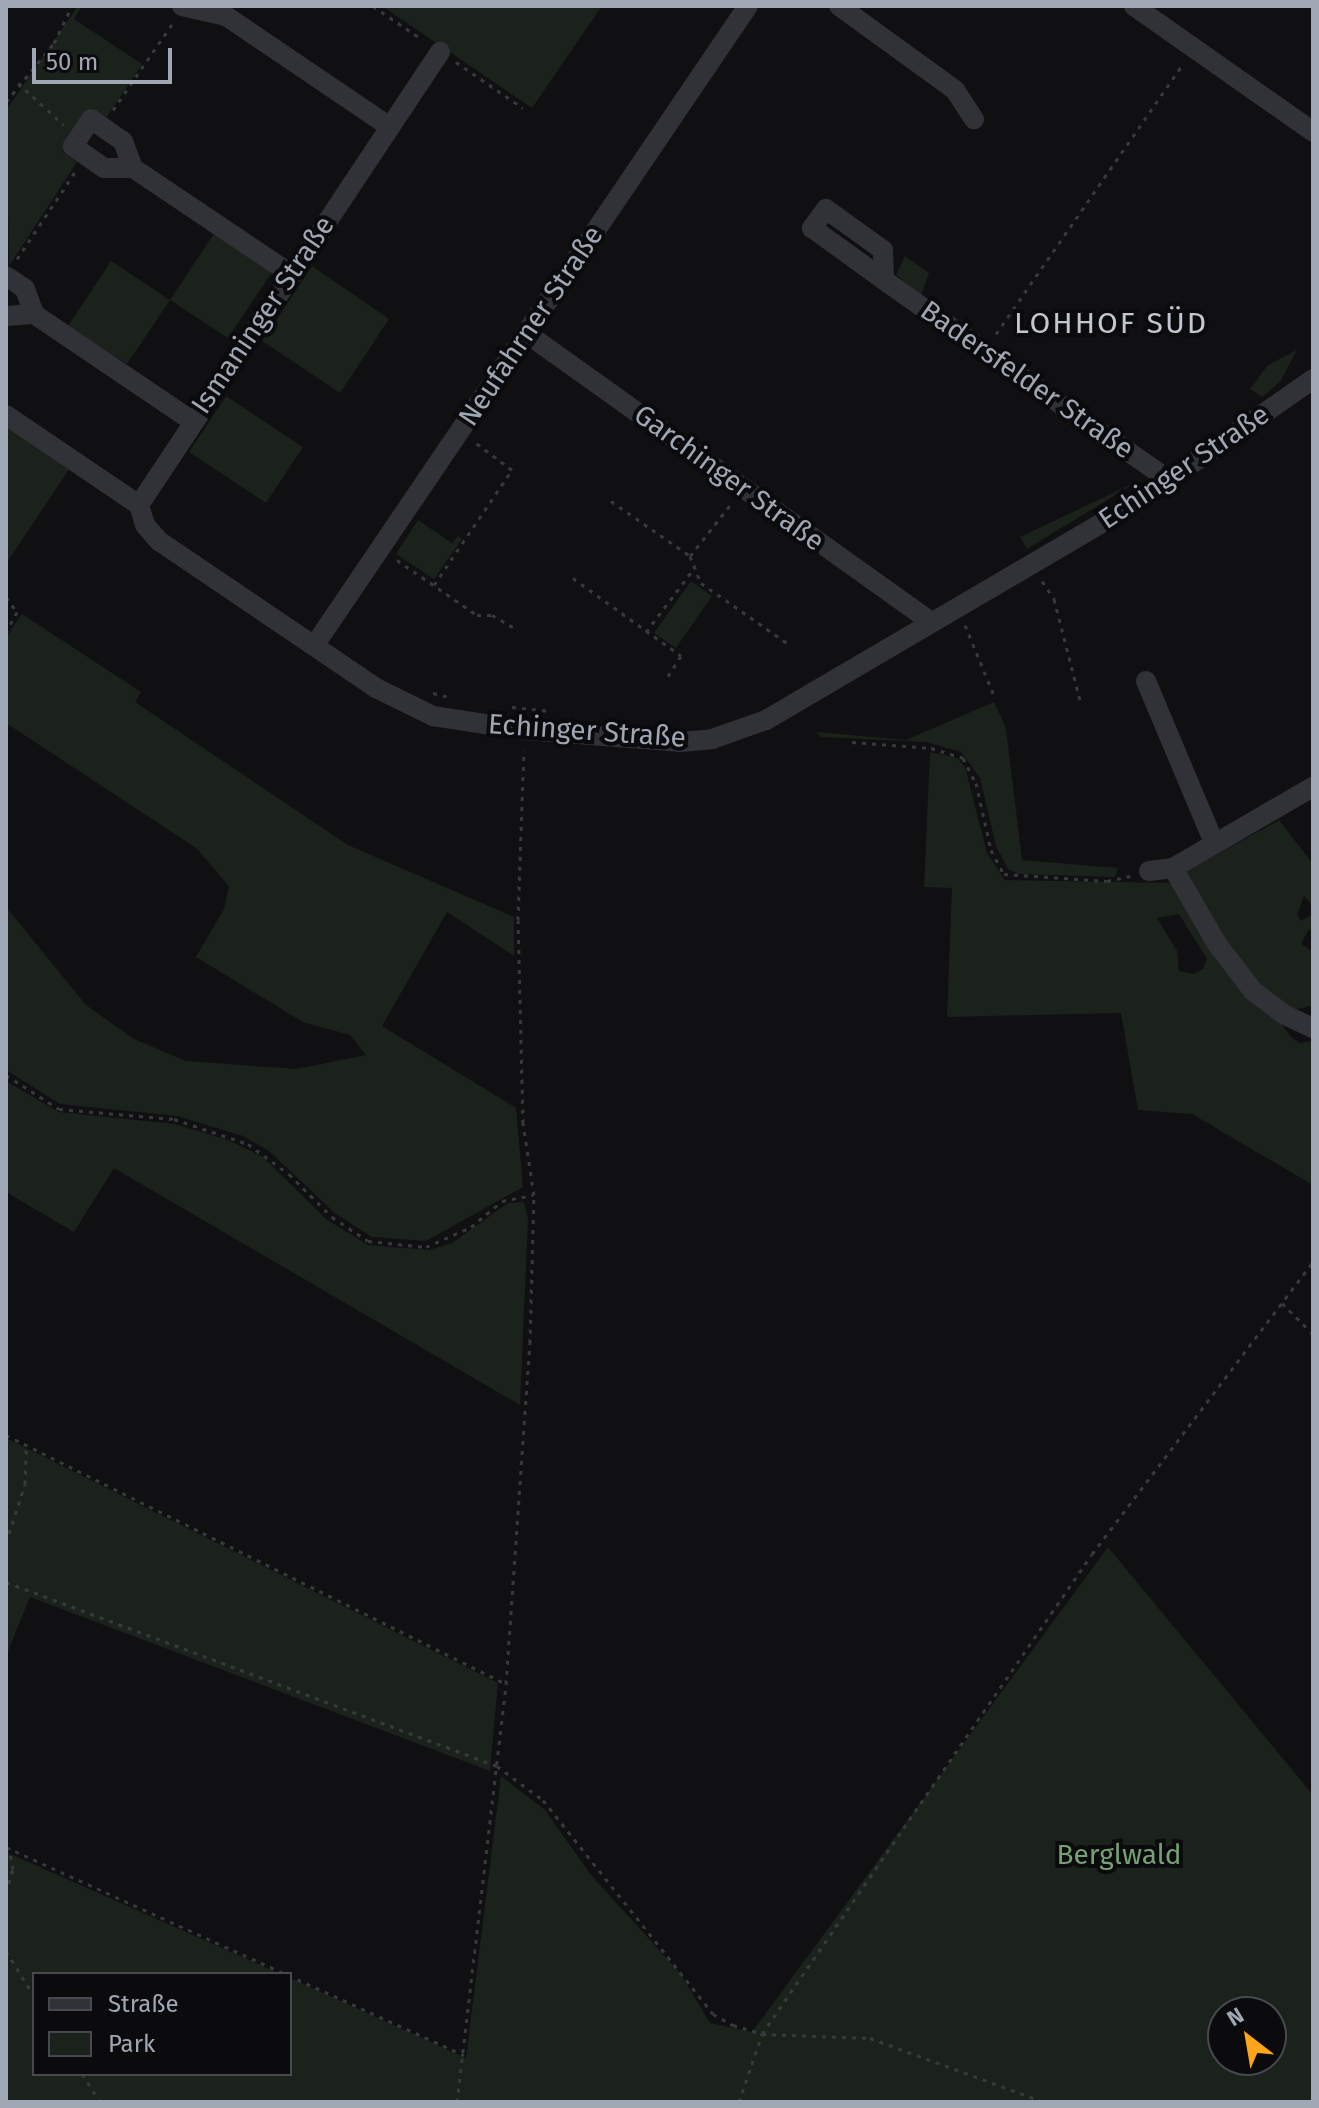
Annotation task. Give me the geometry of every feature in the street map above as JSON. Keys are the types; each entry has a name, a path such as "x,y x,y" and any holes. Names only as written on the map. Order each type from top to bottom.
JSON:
{"street":[{"path":"183,6 223,11 390,127"},
{"name":"Neufahrner Straße","path":"314,646 748,6"},
{"path":"839,6 955,90 974,119"},
{"path":"1134,6 1313,132"},
{"name":"Ismaninger Straße","path":"139,505 440,52"},
{"path":"133,168 123,141 91,119 73,146 104,168 133,168 291,274"},
{"path":"10,270 25,289 34,314 192,421"},
{"name":"Badersfelder Straße","path":"884,280 1159,473 1166,483"},
{"path":"6,316 34,314"},
{"name":"Garchinger Straße","path":"526,333 931,622"},
{"name":"Echinger Straße","path":"6,415 139,505 145,525 159,541 376,688 433,716 525,730 680,742 727,735 766,720 1166,483 1313,379"},
{"path":"1146,681 1214,843"},
{"path":"1149,871 1173,868 1313,787"},
{"path":"1173,868 1217,944 1253,991 1285,1015 1313,1028"}],"path":[{"path":"6,102 18,83 54,43 72,6"},
{"path":"102,126 183,6"},
{"path":"985,351 1194,49"},
{"path":"18,83 82,134"},
{"path":"10,270 86,155"},
{"path":"434,585 512,470 460,431"},
{"path":"690,556 743,488"},
{"path":"611,501 690,556 693,570 701,583 790,645"},
{"path":"461,532 467,536"},
{"path":"380,548 477,615 492,615 518,630"},
{"path":"1031,564 1054,599 1080,700"},
{"path":"646,632 693,570"},
{"path":"573,578 681,656 666,679"},
{"path":"6,597 17,612 6,632"},
{"path":"957,607 993,693"},
{"path":"428,691 461,701"},
{"path":"506,706 551,711"},
{"path":"457,2102 506,1684 530,1343 534,1195 523,1123 518,920 525,730"},
{"path":"852,742 931,748 963,758 976,783 991,850 1004,874 1107,881 1149,871"},
{"path":"6,1075 59,1109 174,1119 229,1135 267,1155 332,1217 368,1241 426,1247 471,1227 502,1201 534,1195"},
{"path":"739,2102 762,2034 1092,1554 1313,1262"},
{"path":"1282,1302 1313,1334"},
{"path":"6,1435 506,1684"},
{"path":"6,1543 25,1484 26,1445"},
{"path":"6,1582 497,1766 543,1800 713,2014 762,2034 870,2038 1044,2102"},
{"path":"6,1639 6,1657"},
{"path":"8,1847 282,1972"},
{"path":"6,1893 13,1869 8,1847"},
{"path":"6,1951 32,1993"},
{"path":"292,1977 464,2055"},
{"path":"83,2076 100,2102"}],"green space":[{"path":"78,6 82,6 74,19 142,64 107,117 91,108 63,152 77,162 9,266 6,110"},
{"path":"382,6 602,6 532,108"},
{"path":"215,232 273,271 228,338 170,300"},
{"path":"905,256 929,273 921,295 896,275"},
{"path":"111,261 170,300 127,364 68,326"},
{"path":"312,266 389,319 340,393 262,341"},
{"path":"1297,350 1280,382 1262,397 1250,389 1268,365"},
{"path":"226,396 303,447 266,503 189,452"},
{"path":"6,425 70,468 6,564"},
{"path":"1140,480 1027,549 1020,537"},
{"path":"418,520 452,543 458,536 462,539 434,579 396,554"},
{"path":"691,581 712,596 676,648 654,633"},
{"path":"22,614 141,692 135,702 348,845 514,917 514,956 447,912 382,1026 516,1108 523,1187 426,1241 372,1237 336,1214 269,1151 243,1136 177,1116 60,1104 6,1070 6,907 86,1005 134,1039 186,1061 296,1069 366,1055 350,1035 303,1022 196,957 224,909 229,886 196,848 6,723 6,637"},
{"path":"994,702 1006,728 1022,860 1118,868 1115,877 1018,874 1008,869 996,846 980,778 961,752 926,742 821,737 816,732 906,740"},
{"path":"930,752 957,758 965,767 987,853 1005,880 1177,883 1291,1037 1300,1043 1313,1041 1313,1185 1192,1114 1138,1110 1121,1013 947,1017 952,888 924,887","holes":["1179,914 1207,959 1203,969 1193,974 1179,971 1177,951 1157,918"]},
{"path":"1279,820 1313,864 1313,906 1304,896 1297,915 1301,921 1313,914 1313,933 1309,929 1301,944 1313,952 1313,1005 1287,1012 1257,988 1186,881 1187,871"},
{"path":"6,1081 59,1112 175,1124 228,1140 263,1157 326,1219 368,1245 429,1250 452,1243 508,1203 524,1202 528,1219 520,1405 114,1168 74,1232 6,1192"},
{"path":"6,1438 498,1683 490,1771 30,1597 6,1656"},
{"name":"Berglwald","path":"1108,1547 1313,1795 1313,2102 6,2102 6,1852 276,1972 32,1972 32,2076 292,2076 292,1979 466,2058 501,1776 545,1810 591,1875 680,1973 710,2023 752,2032"}],"district":[{"name":"LOHHOF SÜD","path":"1111,323"}]}
